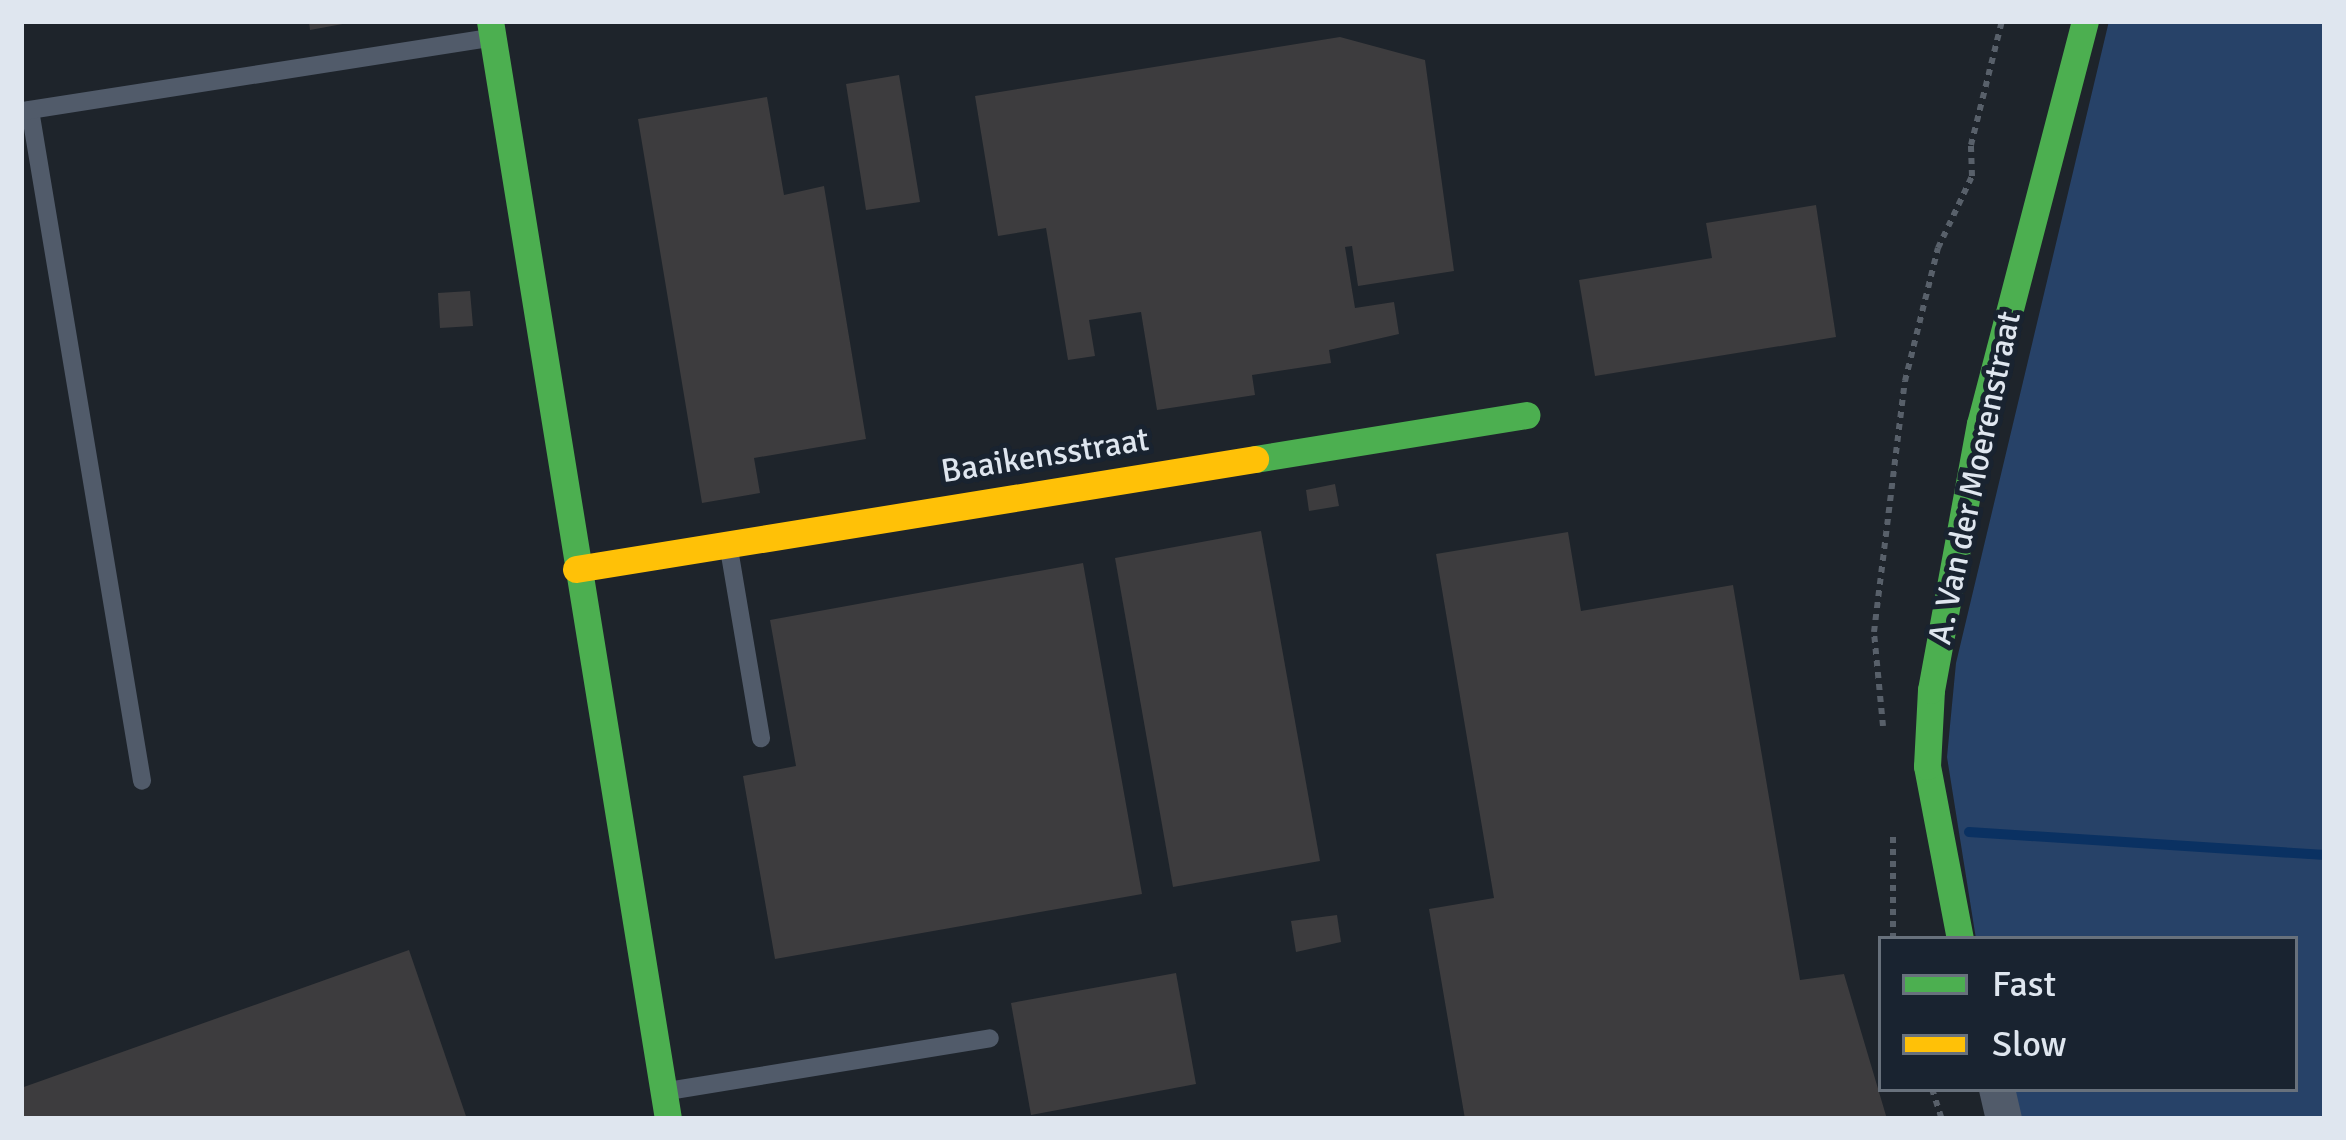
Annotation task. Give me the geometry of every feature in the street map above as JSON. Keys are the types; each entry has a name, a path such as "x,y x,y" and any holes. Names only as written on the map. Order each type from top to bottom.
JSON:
{"street":[{"name":"A. Van der Moerenstraat","path":"1959,936 1929,785 1931,690 1980,424 2085,21"},
{"path":"491,29 666,1106"},
{"name":"Baaikensstraat","path":"576,569 1526,415"}],"lane":[{"path":"142,781 25,111 491,29"},
{"path":"728,544 760,738"},
{"path":"666,1106 990,1039"}],"path":[{"path":"1884,731 1874,632 1905,381 1938,248 1972,176 1971,146 2002,21"},
{"path":"1892,820 1893,936"}],"shaded area":[{"path":"2109,21 2325,21 2325,1119 2020,1119 2015,1092 2298,1092 2298,936 1976,936 1947,757 1956,663"}],"building":[{"path":"309,21 347,21 348,23 310,30"},
{"path":"1340,37 1425,60 1454,271 1358,286 1352,246 1345,247 1355,308 1394,302 1399,334 1329,350 1331,363 1252,375 1255,395 1157,410 1141,312 1089,320 1095,356 1068,360 1046,228 998,236 975,96"},
{"path":"899,75 920,202 866,210 846,84"},
{"path":"767,97 784,195 824,186 866,439 754,458 760,493 702,503 638,119"},
{"path":"1816,205 1836,337 1595,376 1579,280 1712,258 1706,223"},
{"path":"470,291 473,326 440,328 438,293"},
{"path":"1335,484 1339,506 1309,511 1306,490"},
{"path":"1261,531 1320,861 1173,887 1115,558"},
{"path":"1568,532 1581,611 1733,585 1800,980 1844,974 1887,1119 1465,1119 1429,909 1494,898 1436,554"},
{"path":"1083,563 1142,894 775,959 743,776 796,766 770,620"},
{"path":"1337,915 1341,942 1296,952 1291,921"},
{"path":"409,950 467,1119 21,1119 21,1088"},
{"path":"1176,973 1196,1084 1031,1115 1011,1003"}],"waterway":[{"path":"1969,832 2325,855"}],"traffic: fast":[{"path":"490,21 668,1119"},
{"path":"1959,936 1927,766 1931,690 1980,424 2085,21"},
{"path":"1255,459 1526,415"}],"traffic: slow":[{"path":"576,569 1255,459"}]}
